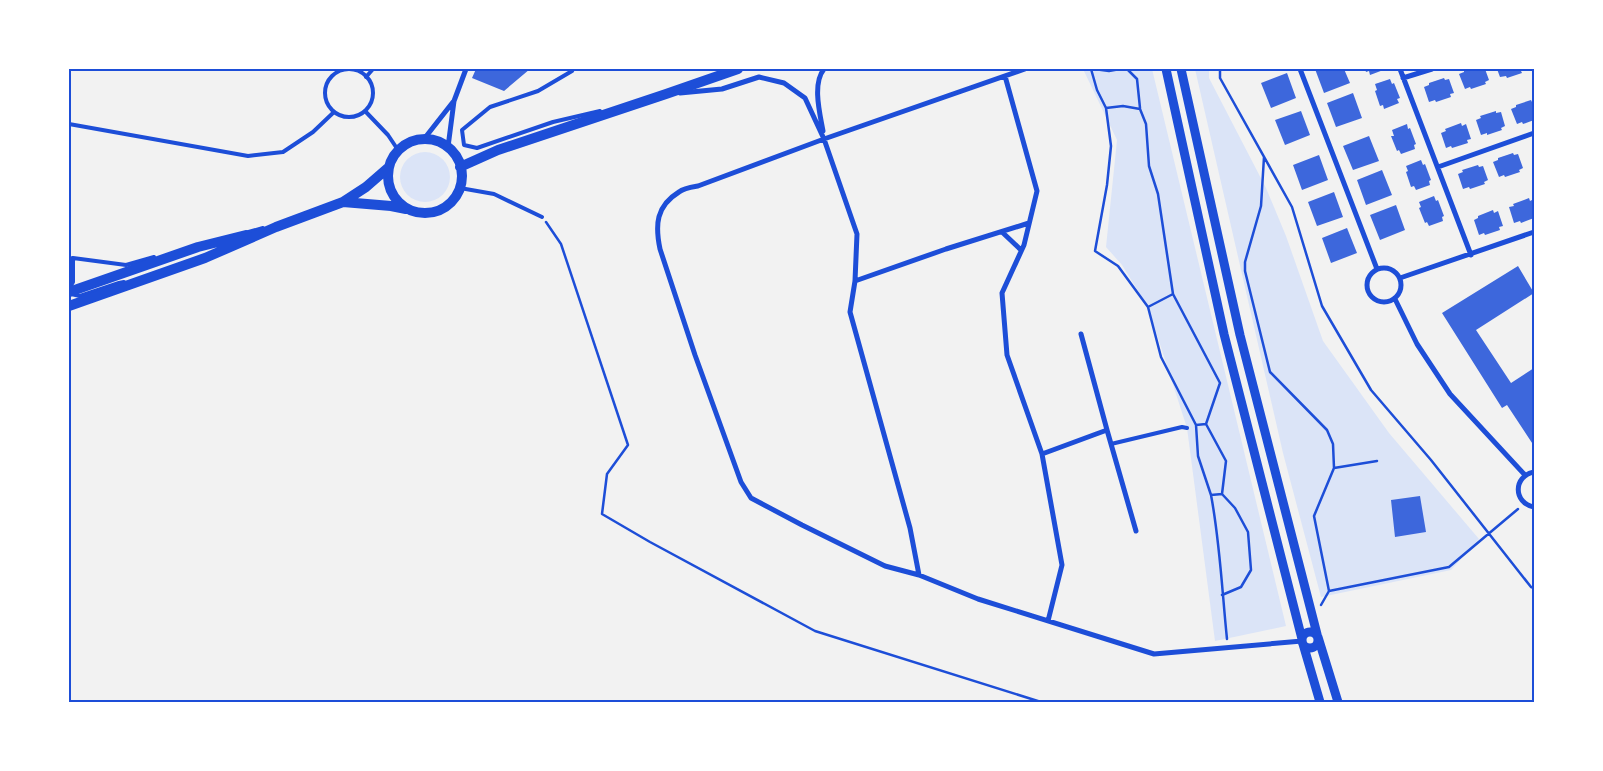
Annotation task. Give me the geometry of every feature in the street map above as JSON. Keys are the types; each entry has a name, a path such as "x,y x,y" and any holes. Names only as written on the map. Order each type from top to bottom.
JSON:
{"main road":[{"path":"460,167 498,150 738,69"},
{"path":"69,306 205,258 276,227 343,202 366,187 389,167 398,150 414,141 424,139 436,141 448,147 456,156 460,167 462,177 460,188 454,199 445,207 433,212 421,213 391,206 343,202"},
{"path":"389,167 388,180 391,192 409,210"},
{"path":"69,292 198,247 276,227"}],"street":[{"path":"448,147 454,101 466,69"},
{"path":"824,69 817,94 824,139"},
{"path":"1025,69 680,191 665,204 657,218 656,232 660,249 701,372 741,482 751,498 884,566 919,575 978,599 1154,654 1303,641"},
{"path":"1166,69 1224,334 1320,702"},
{"path":"1181,69 1240,335 1317,636 1338,702"},
{"path":"1300,69 1377,269"},
{"path":"1400,69 1471,254"},
{"path":"1403,78 1432,69"},
{"path":"1005,76 1037,191 1021,250 1002,293 1007,355 1042,454 1062,565 1048,621"},
{"path":"666,94 722,88 760,77 784,83 805,98 824,139 857,234 855,281 850,312 910,528 919,575"},
{"path":"424,139 454,101"},
{"path":"1438,167 1534,133"},
{"path":"855,281 1029,223"},
{"path":"1002,232 1021,250"},
{"path":"1400,278 1534,232"},
{"path":"1386,268 1394,271 1400,278 1400,290 1395,299 1384,302 1369,296 1366,282 1368,277 1377,269 1386,268"},
{"path":"1395,299 1416,344 1450,394 1525,475"},
{"path":"1082,334 1136,531"},
{"path":"1042,454 1107,430"},
{"path":"1534,472 1525,475 1518,489 1524,503 1534,507"},
{"path":"1307,632 1312,632 1317,636 1318,642 1315,646 1308,647 1303,641 1307,632"}],"lane":[{"path":"352,69 366,77 373,91 372,98 365,111 351,117 343,116 334,112 326,102 324,94 326,85 336,72 352,69"},
{"path":"366,77 373,69"},
{"path":"573,69 538,91 490,107 462,130 464,145 477,148 554,122 641,102"},
{"path":"365,111 388,135 398,150"},
{"path":"69,124 248,156 283,152 313,132 334,112"},
{"path":"460,188 494,194 542,217"},
{"path":"137,282 119,283 80,296 69,292 73,282 71,259 126,265 301,218"},
{"path":"1111,444 1182,427 1186,428"}],"path":[{"path":"1120,69 1109,72 1092,69 1097,90 1106,108 1111,146 1107,185 1095,251 1118,266 1148,307 1160,357 1196,425 1198,456 1211,495 1217,524 1227,643"},
{"path":"1127,69 1137,79 1140,109 1146,124 1149,166 1158,194 1173,294 1220,383 1206,424 1226,461 1222,494 1235,508 1248,532 1252,570 1241,587 1222,595"},
{"path":"1220,69 1220,78 1292,207 1322,306 1370,390 1431,460 1531,587 1534,588"},
{"path":"1106,108 1123,106 1140,109"},
{"path":"1264,156 1261,206 1245,262 1245,271 1270,372 1327,430 1333,444 1334,468 1314,516 1329,591 1320,607"},
{"path":"542,217 560,244 628,445 607,474 602,514 815,631 1041,702"},
{"path":"1148,307 1173,294"},
{"path":"1196,425 1206,424"},
{"path":"1334,468 1377,461"},
{"path":"1211,495 1222,494"},
{"path":"1329,591 1449,567 1524,503"}],"shaded area":[{"path":"1083,69 1152,69 1286,626 1215,641 1187,428 1148,307 1122,265 1106,247 1117,140"},
{"path":"1195,69 1209,69 1209,78 1266,188 1286,236 1323,341 1389,433 1479,539 1451,570 1321,597 1283,453"},
{"path":"425,152 439,156 446,163 450,177 446,191 439,198 425,202 411,198 404,191 400,177 404,163 411,156"}],"building":[{"path":"476,69 530,69 504,91 472,78"},
{"path":"1315,69 1344,69 1350,83 1324,93"},
{"path":"1365,69 1386,69 1370,75 1369,71 1366,72"},
{"path":"1467,69 1485,69 1489,80 1485,82 1486,84 1465,89 1459,74"},
{"path":"1497,69 1520,69 1522,73 1507,78 1506,76 1500,77"},
{"path":"1287,73 1296,98 1271,108 1261,83"},
{"path":"1444,78 1445,80 1449,79 1454,93 1450,94 1451,97 1436,102 1435,100 1429,102 1424,87 1429,85 1429,83"},
{"path":"1390,79 1392,84 1394,83 1400,98 1397,99 1399,103 1384,109 1383,105 1380,106 1375,91 1377,90 1375,84"},
{"path":"1353,93 1362,118 1336,127 1327,103"},
{"path":"1531,100 1532,102 1534,101 1534,120 1517,124 1511,109 1516,107 1516,105"},
{"path":"1301,111 1310,135 1285,145 1275,120"},
{"path":"1496,111 1496,113 1501,112 1505,126 1501,128 1502,130 1481,135 1476,120 1481,118 1480,116"},
{"path":"1461,123 1462,126 1466,124 1471,139 1467,140 1468,143 1446,148 1441,133 1446,131 1445,129"},
{"path":"1407,124 1416,144 1414,145 1415,149 1401,154 1399,150 1397,151 1391,136 1394,136 1392,130"},
{"path":"1369,136 1379,161 1353,170 1343,146"},
{"path":"1513,153 1514,155 1518,154 1523,168 1519,170 1520,172 1499,177 1493,162 1498,160 1498,158"},
{"path":"1319,155 1328,180 1302,190 1293,165"},
{"path":"1421,160 1423,165 1425,164 1431,180 1429,181 1430,185 1416,190 1414,186 1411,187 1406,166"},
{"path":"1478,165 1479,167 1483,166 1488,180 1484,182 1485,184 1470,189 1469,187 1463,189 1458,174 1463,172 1462,170"},
{"path":"1382,170 1392,195 1366,205 1357,180"},
{"path":"1334,192 1343,217 1317,226 1308,202"},
{"path":"1434,196 1436,201 1438,200 1444,216 1442,217 1443,221 1429,226 1427,222 1425,223 1419,208 1421,207 1419,202"},
{"path":"1529,198 1530,201 1534,199 1534,218 1521,223 1520,221 1514,223 1509,207"},
{"path":"1396,205 1405,230 1380,240 1370,215"},
{"path":"1493,210 1494,213 1498,211 1503,226 1499,227 1500,230 1479,235 1474,220 1478,216"},
{"path":"1347,228 1357,253 1331,263 1322,238"},
{"path":"1518,266 1534,293 1476,330 1511,383 1534,368 1534,446 1507,405 1502,408 1442,313"},
{"path":"1420,496 1426,532 1395,537 1391,500"}]}
